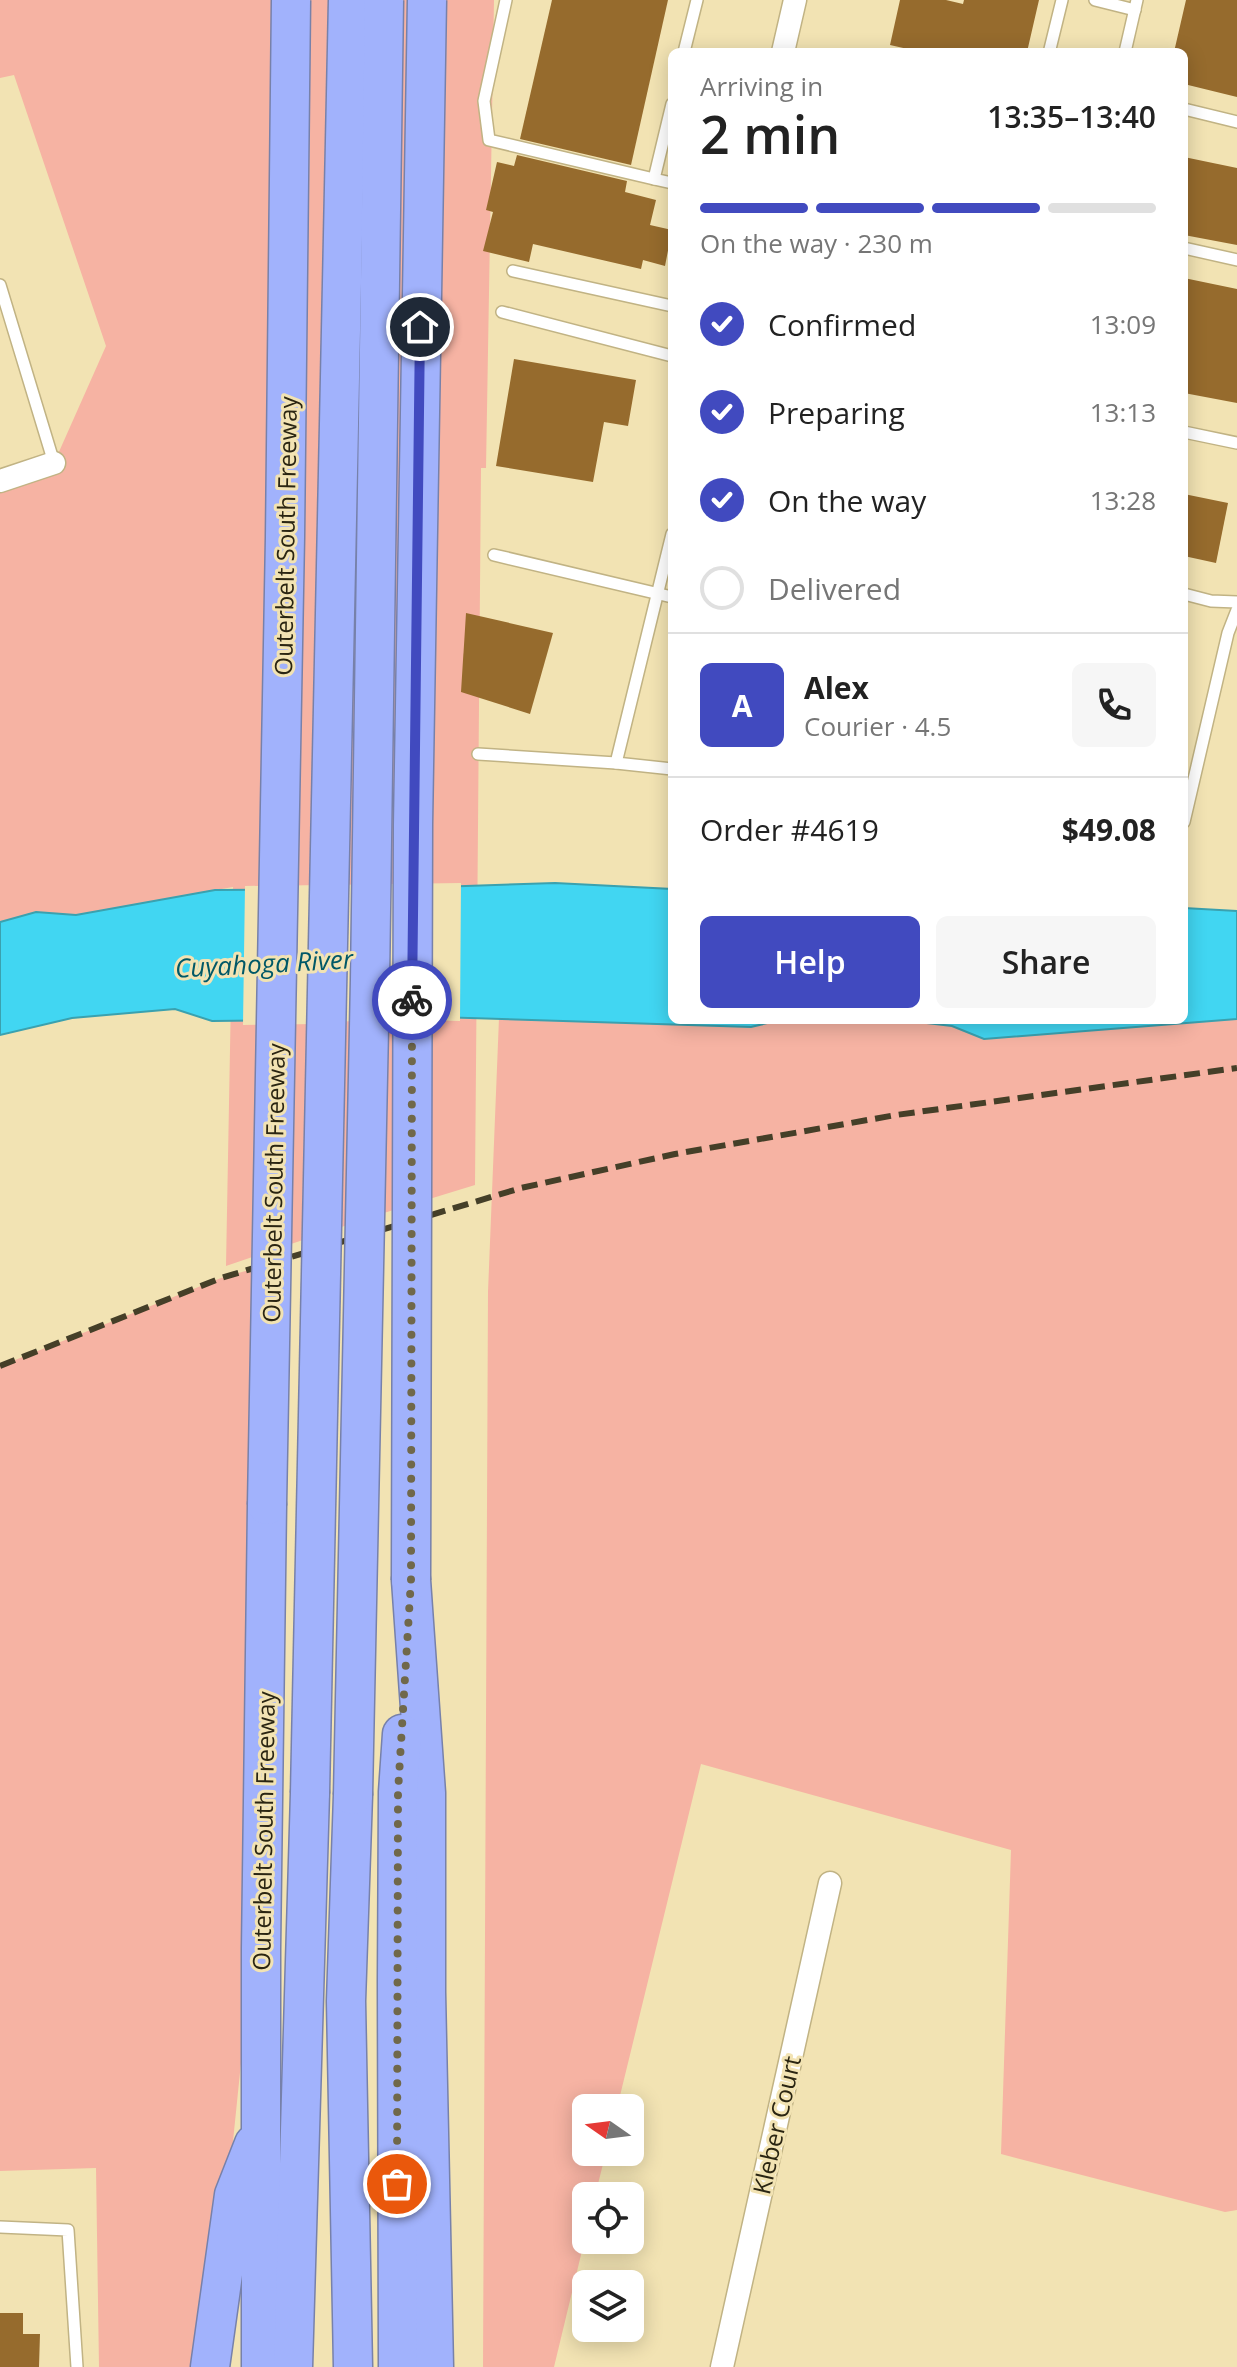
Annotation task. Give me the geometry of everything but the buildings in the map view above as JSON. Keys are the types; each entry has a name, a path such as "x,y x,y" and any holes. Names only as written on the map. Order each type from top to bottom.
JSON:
{"highway":[{"name":"Outerbelt South Freeway","path":"261,2367 264,1791 291,0"},
{"path":"293,2367 310,1793 348,0"},
{"path":"353,2367 346,2001 370,980 384,0"},
{"path":"398,2367 412,1792 414,764 427,0"},
{"path":"412,1792 426,1992 434,2367"},
{"path":"210,2367 234,2195 262,2123"}],"street":[{"path":"784,48 795,0"},
{"path":"0,481 54,463"},
{"name":"Kleber Court","path":"722,2367 830,1883"}],"lane":[{"path":"506,0 484,101 489,140 668,182"},
{"path":"685,48 697,0"},
{"path":"1050,48 1062,0"},
{"path":"1095,0 1136,5 1126,48"},
{"path":"1188,110 1237,122"},
{"path":"654,179 668,121"},
{"path":"1188,249 1237,260"},
{"path":"513,271 668,305"},
{"path":"0,285 54,463"},
{"path":"502,312 668,355"},
{"path":"1188,433 1237,443"},
{"path":"616,763 668,550"},
{"path":"494,555 668,596"},
{"path":"1188,595 1211,601 1237,602"},
{"path":"1188,805 1228,633 1237,610"},
{"path":"478,754 668,769"},
{"path":"0,2227 68,2230 77,2367"}],"shaded area":[{"path":"0,0 494,0 486,468 481,468 475,1185 226,1266 233,887 76,915 36,912 0,922 0,481 54,463 106,346 14,75 0,78"},
{"path":"499,1018 751,1027 763,1024 935,1024 952,1026 984,1039 1237,1019 1237,2210 1225,2212 1001,2154 1011,1850 701,1764 620,2094 572,2094 572,2166 602,2166 598,2182 572,2182 572,2254 581,2254 577,2270 572,2270 572,2292 554,2367 483,2367 488,1292"},
{"path":"277,1262 253,1945 210,2367 99,2367 96,2168 0,2171 0,1366 221,1278"}],"water":[{"name":"Cuyahoga River","path":"555,883 668,889 668,1024 763,1024 751,1027 374,1015 317,1020 212,1021 175,1009 72,1018 0,1035 0,922 36,912 76,915 215,890"},
{"path":"1188,908 1237,911 1237,1019 1188,1023"},
{"path":"935,1024 1174,1024 984,1039 952,1026"}],"pier":[{"path":"461,883 460,1021 374,1019 243,1025 245,886"}],"railway":[{"path":"0,1366 221,1278 521,1188 675,1154 896,1115 1237,1068"}],"way so far":[{"path":"397,2184 398,1792 411,1580 414,1291 412,1000"}],"route":[{"path":"412,1000 420,327"}]}
